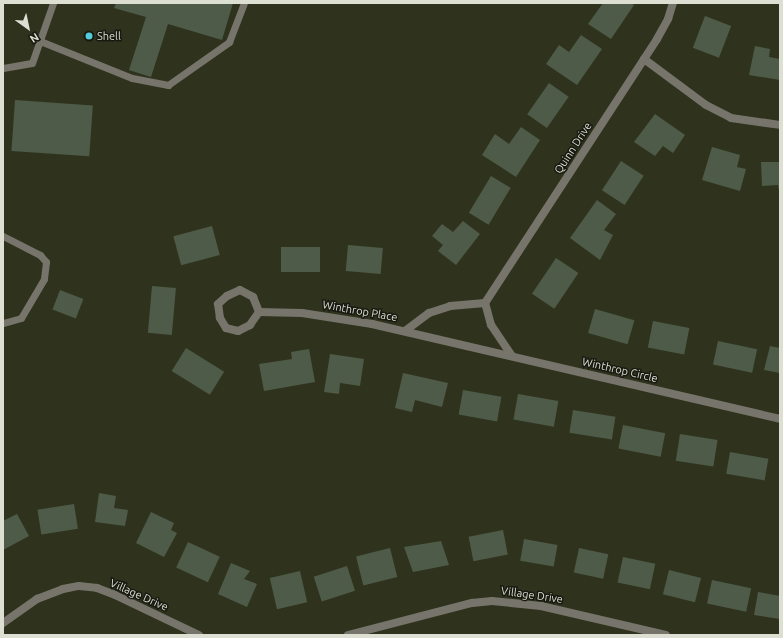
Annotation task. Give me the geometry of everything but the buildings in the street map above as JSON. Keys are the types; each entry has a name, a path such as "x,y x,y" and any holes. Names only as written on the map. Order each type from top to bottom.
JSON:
{"street":[{"name":"Quinn Drive","path":"485,303 644,59 668,19 673,3"},
{"path":"644,59 712,108 731,118 780,125"},
{"path":"240,290 253,297 259,312 250,325 238,331 226,328 220,318 218,304 227,296 240,290"},
{"path":"404,331 429,313 450,306 485,303 491,325 512,356"},
{"name":"Winthrop Place","path":"259,312 329,316 455,342"},
{"name":"Winthrop Circle","path":"455,342 780,419"},
{"name":"Village Drive","path":"3,623 37,599 63,589 79,586 97,588 115,594 199,635"},
{"name":"Village Drive","path":"348,635 472,603 492,601 541,606 645,632 666,635"}],"lane":[{"path":"3,68 32,63 53,3"},
{"path":"40,41 132,78 168,85 229,42 244,3"},
{"path":"3,236 40,255 46,262 44,278 21,318 3,323"}],"place":[{"name":"Shell","path":"89,36"}]}
